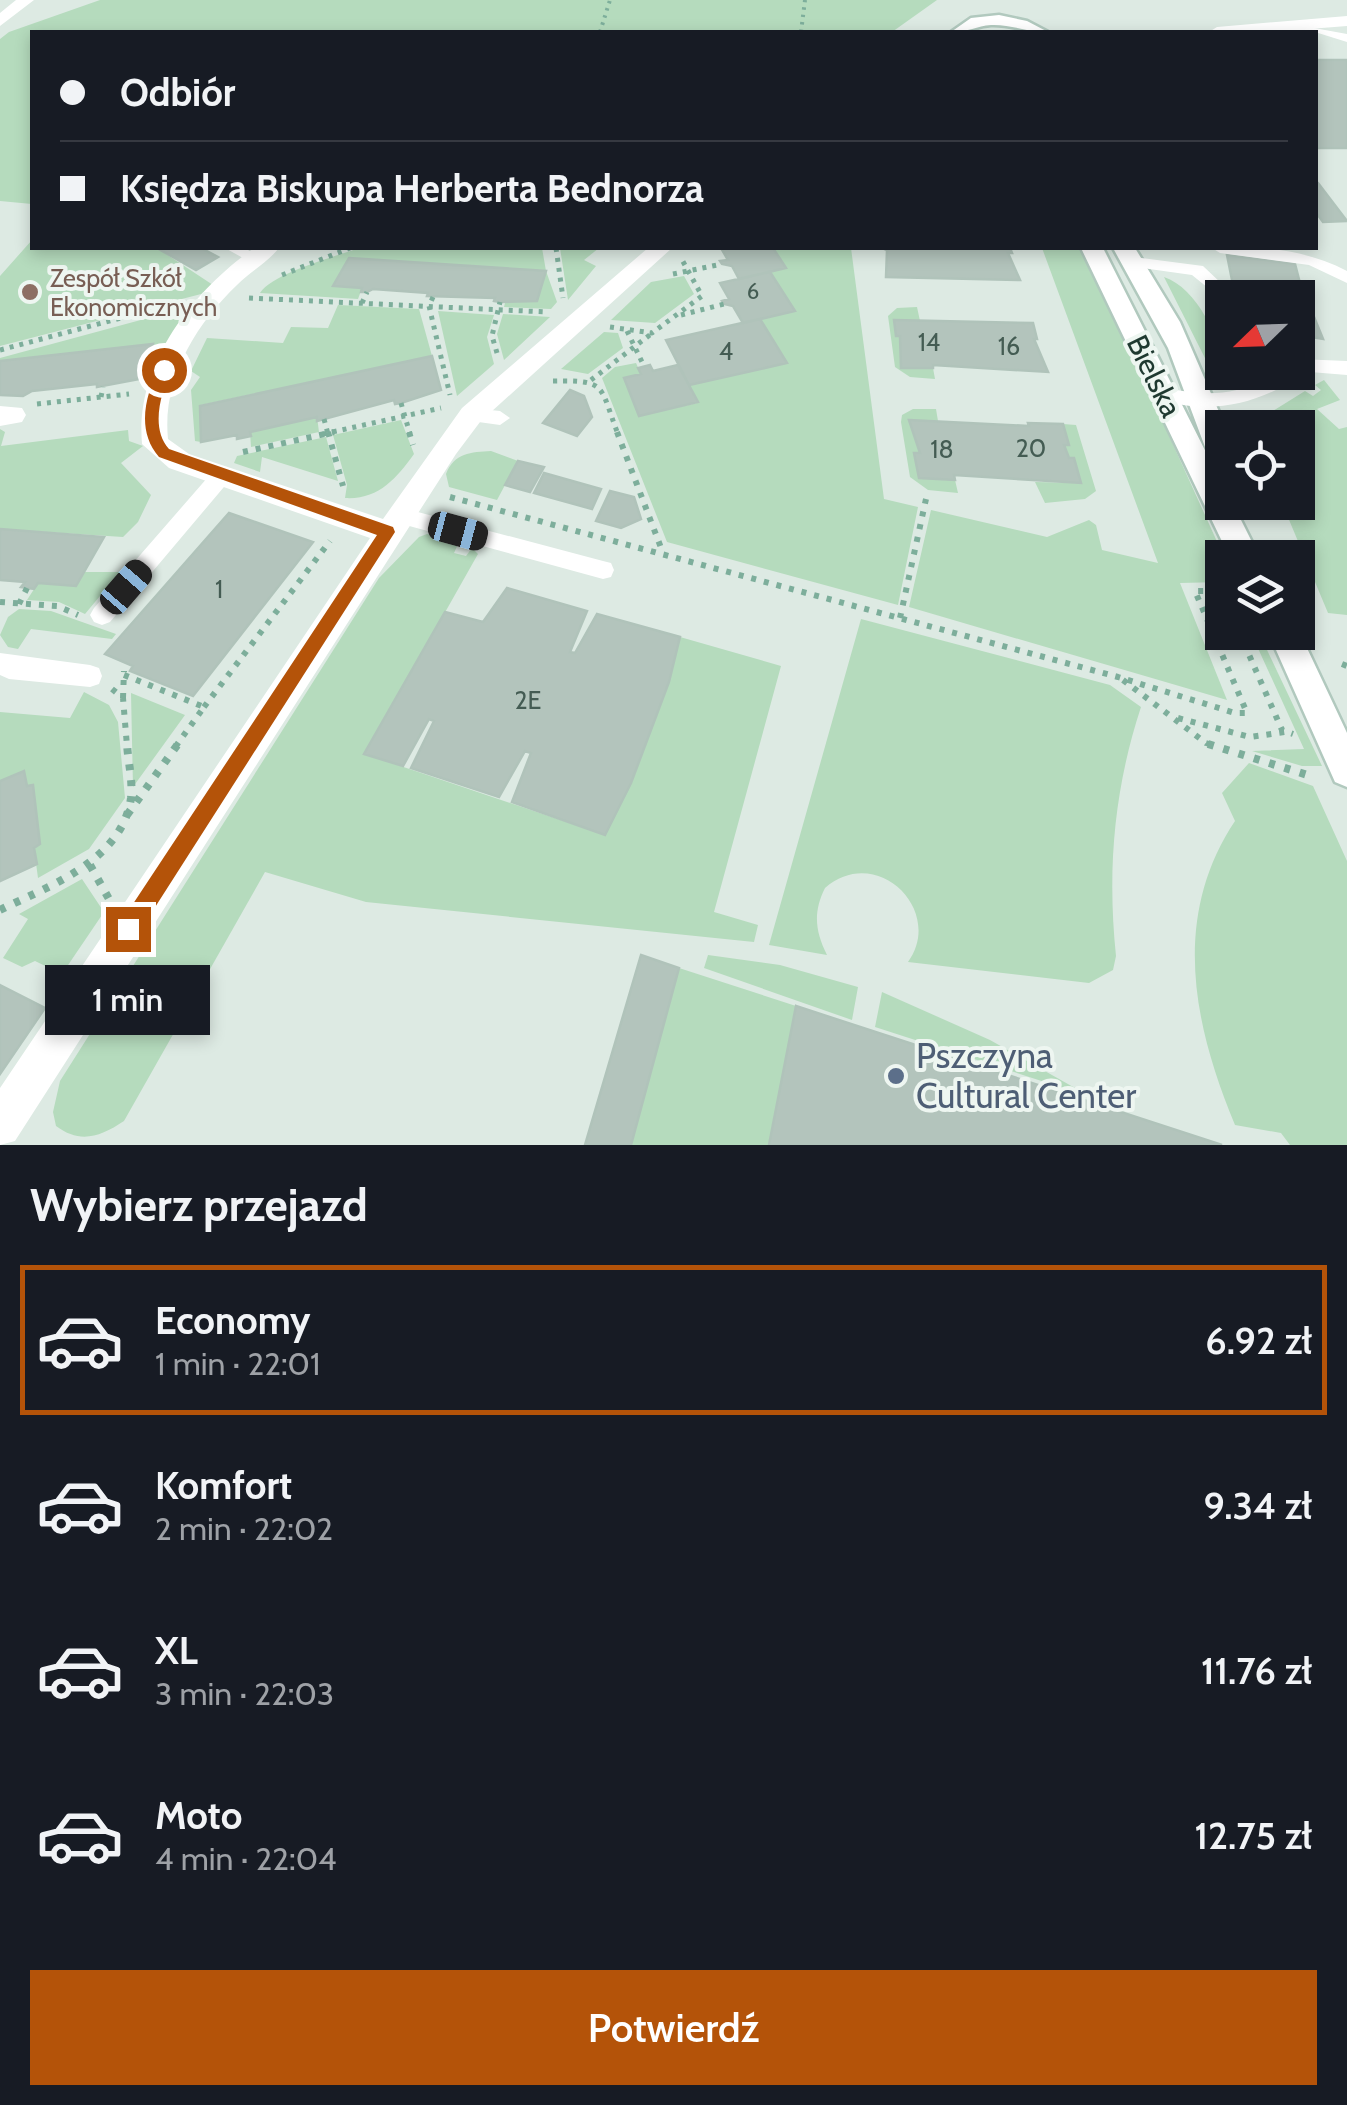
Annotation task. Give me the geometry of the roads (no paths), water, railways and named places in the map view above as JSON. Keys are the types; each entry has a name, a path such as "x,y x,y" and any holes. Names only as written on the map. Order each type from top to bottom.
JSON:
{"street":[{"path":"0,21 26,0"},
{"path":"962,30 984,9 1004,21 1033,30"},
{"path":"1238,30 1347,22"},
{"name":"Bielska","path":"1093,250 1236,540"},
{"path":"251,251 174,352 155,391 152,428 159,449 218,473 343,510 410,507"},
{"path":"0,1126 471,414 671,252"},
{"name":"Bielska","path":"1129,255 1168,318 1208,410"},
{"path":"1289,650 1332,774"}],"lane":[{"path":"1281,26 1315,30"},
{"path":"1318,30 1347,38"},
{"path":"1196,250 1197,270"},
{"path":"1245,250 1312,260 1347,278"},
{"path":"1129,255 1197,270 1208,280"},
{"path":"1315,366 1347,368"},
{"path":"1162,394 1206,404 1244,399 1260,390"},
{"path":"471,414 500,418"},
{"path":"102,615 218,473"},
{"path":"410,507 603,570"},
{"path":"0,664 90,676"}],"place":[{"name":"Zespół Szkół Ekonomicznych","path":"30,292"},
{"name":"Pszczyna Cultural Center","path":"896,1076"}]}
